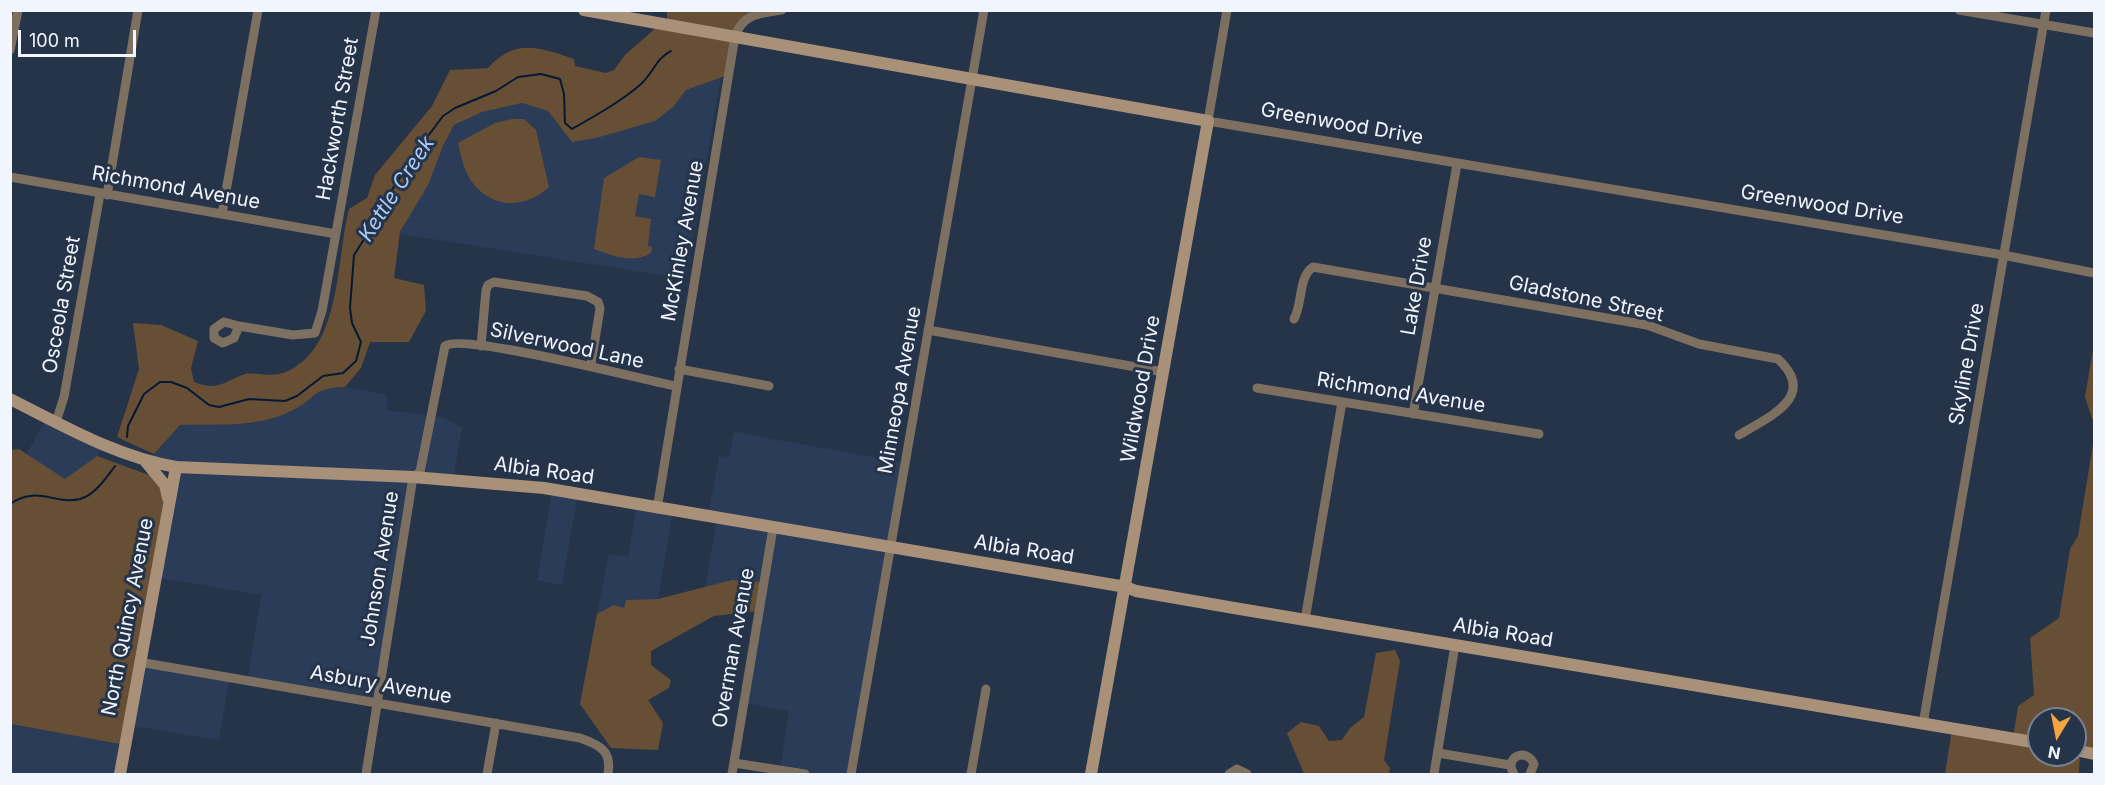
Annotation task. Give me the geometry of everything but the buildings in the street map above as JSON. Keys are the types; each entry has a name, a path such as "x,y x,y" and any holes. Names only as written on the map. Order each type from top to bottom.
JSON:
{"street":[{"path":"10,50 18,10"},
{"name":"Osceola Street","path":"56,422 64,397 138,10"},
{"path":"222,214 258,10"},
{"name":"Hackworth Street","path":"239,326 293,335 315,333 336,234 376,10"},
{"name":"Greenwood Drive","path":"584,10 621,14 972,80 2003,255 2094,273"},
{"path":"735,36 744,19 782,10"},
{"name":"Minneopa Avenue","path":"851,774 984,10"},
{"name":"Wildwood Drive","path":"1091,774 1227,10"},
{"path":"1959,10 2094,33"},
{"name":"Skyline Drive","path":"1923,724 2046,10"},
{"name":"McKinley Avenue","path":"657,508 675,386 735,36"},
{"name":"Lake Drive","path":"1413,414 1457,164"},
{"name":"Richmond Avenue","path":"10,177 336,234"},
{"name":"Gladstone Street","path":"1294,319 1299,310 1305,274 1313,267 1647,325 1699,344 1778,359 1788,368 1793,378 1794,391 1789,401 1739,435"},
{"path":"481,346 486,290 488,285 494,282 591,297 600,308 591,365"},
{"path":"928,330 1164,372"},
{"name":"Silverwood Lane","path":"451,342 591,365 623,376 675,386"},
{"name":"Johnson Avenue","path":"366,774 414,477 420,472 443,348 451,342"},
{"path":"679,369 768,386"},
{"name":"Richmond Avenue","path":"1257,388 1539,434"},
{"name":"Albia Road","path":"10,399 146,462 176,467 414,477 544,488 1126,587 1136,591 1305,620 2027,741"},
{"path":"1305,620 1342,402"},
{"path":"146,462 165,485 170,503"},
{"name":"North Quincy Avenue","path":"120,774 176,467"},
{"name":"Overman Avenue","path":"732,774 773,528"},
{"path":"1434,774 1455,645"},
{"name":"Asbury Avenue","path":"139,662 580,738 604,748 609,758 608,774"},
{"path":"971,774 986,689"},
{"path":"487,774 496,723"},
{"path":"1438,753 1510,765"},
{"path":"1510,765 1516,756 1527,755 1534,764 1530,774"},
{"path":"734,763 805,774"},
{"path":"1510,765 1514,774"},
{"path":"1229,774 1237,769 1247,774"}],"shaded area":[{"path":"667,11 782,11 744,19 728,75 686,90 673,107 655,121 596,138 572,142 548,111 522,103 482,112 454,125 428,185 400,232 394,278 424,285 426,311 409,342 370,342 361,368 345,387 325,389 299,407 278,416 251,423 180,425 154,454 117,437 139,369 133,323 161,325 198,341 191,368 194,382 203,385 216,386 245,374 280,374 304,360 318,343 334,300 349,209 367,198 375,175 432,106 450,70 488,68 508,52 528,48 550,51 574,59 575,66 606,73 614,70 625,55 667,18"},
{"path":"721,77 686,279 400,234 454,125 482,112 522,103 548,111 558,125 686,90"},
{"path":"524,119 536,130 549,187 529,200 507,203 497,201 478,189 470,179 462,161 458,143 495,123"},
{"path":"639,157 661,160 655,197 639,194 635,216 651,219 648,246 652,247 651,253 630,258 594,249 604,178"},
{"path":"2094,344 2094,424 2085,397"},
{"path":"345,387 387,395 387,410 445,418 462,428 453,480 414,477 376,701 247,683 261,595 155,577 176,467 155,464 154,454 180,425 249,424 292,411 324,388"},
{"path":"47,417 104,445 97,456 65,479 26,455"},
{"path":"734,432 906,463 851,774 805,774 780,770 789,711 743,703 764,582 705,588 717,519 708,517 719,456 729,457"},
{"path":"2094,438 2094,754 2087,752 2087,707 2027,707 2027,767 2079,767 2079,774 1945,774 1952,729 2013,739 2018,706 2034,695 2030,638 2059,618 2070,549 2078,536"},
{"path":"19,449 65,479 97,456 157,478 170,503 125,745 11,724 11,450"},
{"path":"552,490 578,494 562,585 537,580"},
{"path":"637,505 673,511 658,599 626,600 624,608 597,614 609,554 628,557"},
{"path":"732,580 764,582 759,611 714,616 651,651 651,665 671,680 669,688 648,700 663,723 658,750 611,748 580,704 597,614 614,605 624,608 626,600 658,599"},
{"path":"1395,650 1400,661 1384,760 1390,768 1389,774 1304,774 1287,733 1301,722 1319,726 1329,741 1342,740 1350,728 1364,717 1376,653"},
{"path":"139,662 230,677 219,740 128,725"},
{"path":"10,724 125,745 120,774 11,774"}],"waterway":[{"name":"Kettle Creek","path":"127,437 128,426 144,394 160,382 171,382 187,388 209,405 219,407 249,399 285,401 297,396 323,376 343,373 356,361 361,342 352,323 350,308 354,255 377,219 387,197 443,116 455,108 496,91 518,77 541,74 560,79 564,94 565,123 572,129 632,91 671,51"},
{"name":"Kettle Creek","path":"10,504 29,496 62,500 80,499 95,490 115,466"}]}
